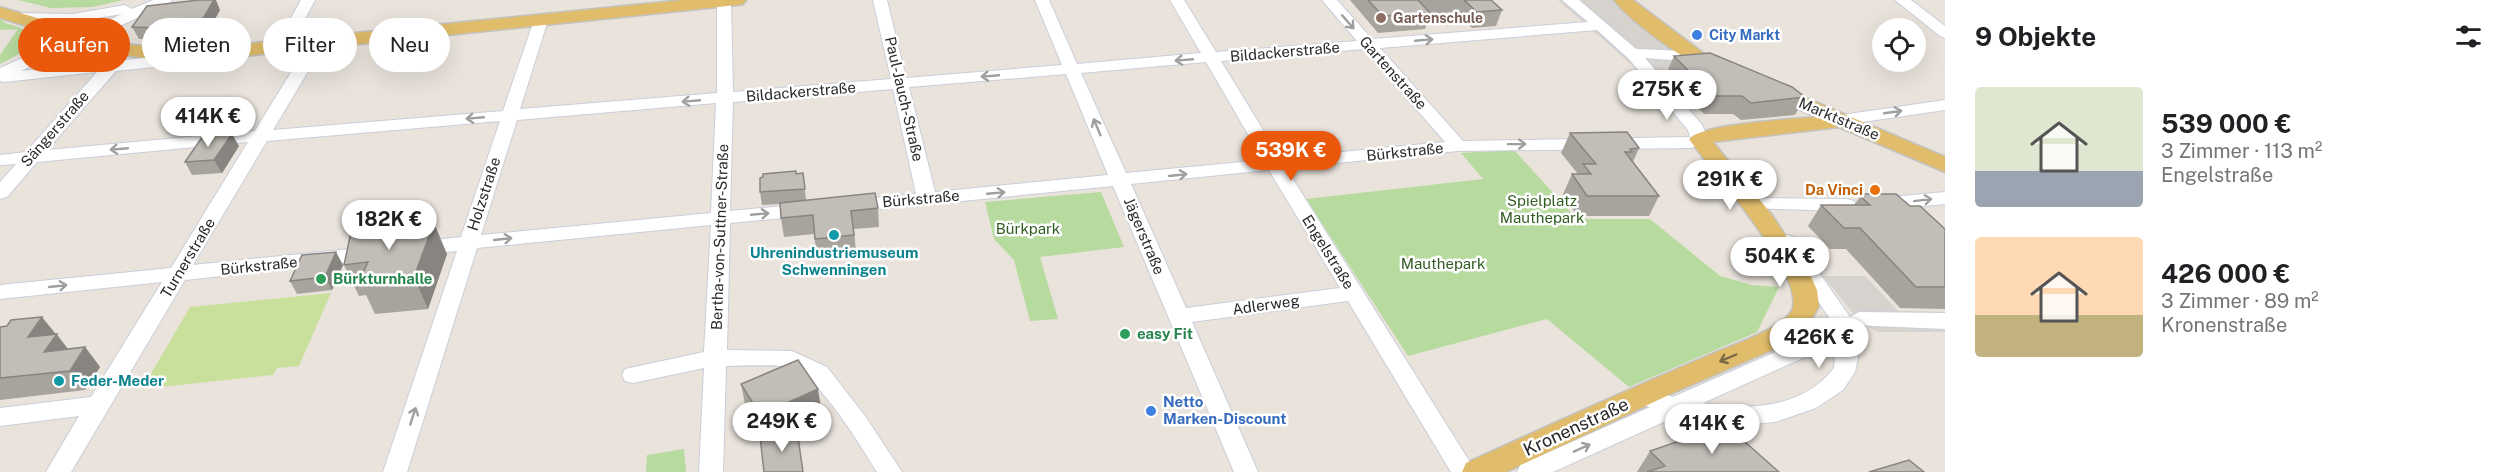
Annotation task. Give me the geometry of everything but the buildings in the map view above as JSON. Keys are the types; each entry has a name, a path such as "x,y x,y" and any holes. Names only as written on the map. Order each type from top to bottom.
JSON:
{"main road":[{"path":"357,39 729,0"},
{"name":"Marktstraße","path":"1623,0 1693,58 1945,165"},
{"path":"130,51 169,55 263,48"},
{"path":"1703,137 1842,120"},
{"path":"1703,137 1755,204 1791,261"},
{"name":"Kronenstraße","path":"1477,472 1779,336 1804,313 1807,303 1804,290 1791,261"}],"street":[{"path":"299,18 308,0"},
{"name":"Bertha-von-Suttner-Straße","path":"711,472 729,0"},
{"name":"Paul-Jauch-Straße","path":"880,0 927,199"},
{"name":"Jägerstraße","path":"1042,0 1246,472"},
{"name":"Engelstraße","path":"1177,0 1275,165 1464,472"},
{"name":"Gartenstraße","path":"1329,0 1458,146"},
{"path":"1613,0 1693,58"},
{"path":"1902,0 1945,33"},
{"path":"9,14 73,18 163,1"},
{"path":"124,18 163,1"},
{"path":"1579,2 1632,53 1703,137"},
{"name":"Holzstraße","path":"395,472 542,20"},
{"name":"Bildackerstraße","path":"0,160 510,115 1602,25"},
{"path":"1632,53 1693,58"},
{"path":"3,74 18,67"},
{"path":"3,74 18,70"},
{"path":"3,74 30,72"},
{"name":"Sängerstraße","path":"0,193 106,72"},
{"name":"Turnerstraße","path":"58,472 300,72"},
{"path":"1842,120 1945,105"},
{"name":"Bürkstraße","path":"0,292 468,243 1458,146 1691,143 1703,137"},
{"path":"1755,204 1897,204 1945,198"},
{"path":"1755,204 1802,260 1848,322"},
{"path":"1791,261 1848,322"},
{"name":"Adlerweg","path":"1179,316 1353,293"},
{"name":"Kronenstraße","path":"1529,472 1675,408 1848,322 1945,321"},
{"name":"Kronenstraße","path":"1642,396 1675,408 1741,416 1768,414 1808,403 1822,394 1844,372 1847,359 1848,322"},
{"path":"633,375 715,358 792,359 819,373 857,422 890,472"},
{"path":"0,417 99,405"}],"green space":[{"path":"18,0 124,0 92,7 51,8"},
{"path":"0,18 5,23 18,27 18,29 0,30"},
{"path":"18,29 18,55 0,64 0,55"},
{"name":"Mauthepark","path":"1514,150 1577,219 1650,219 1720,276 1752,285 1779,287 1757,332 1629,387 1547,319 1408,356 1306,199 1483,179 1461,153"},
{"name":"Bürkpark","path":"1101,192 1124,247 1040,257 1058,319 1030,321 1014,260 994,239 985,202"},
{"path":"331,293 299,366 277,368 273,375 142,389 190,307"},
{"path":"684,449 686,472 646,472 647,455"}],"shaded area":[{"path":"1558,0 1613,0 1693,61 1665,69 1660,73 1674,90 1650,91 1632,65"},
{"path":"1823,276 1865,276 1898,311 1945,312 1945,332 1878,332 1862,324"}],"place":[{"name":"Gartenschule","path":"1381,18"},
{"name":"City Markt","path":"1697,35"},
{"name":"Da Vinci","path":"1875,190"},
{"name":"Uhrenindustriemuseum Schwenningen","path":"834,235"},
{"name":"Bürkturnhalle","path":"321,279"},
{"name":"easy Fit","path":"1125,334"},
{"name":"Feder-Meder","path":"59,381"},
{"name":"Netto Marken-Discount","path":"1151,411"}],"park label":[{"name":"Spielplatz Mauthepark","path":"1542,210"}]}
